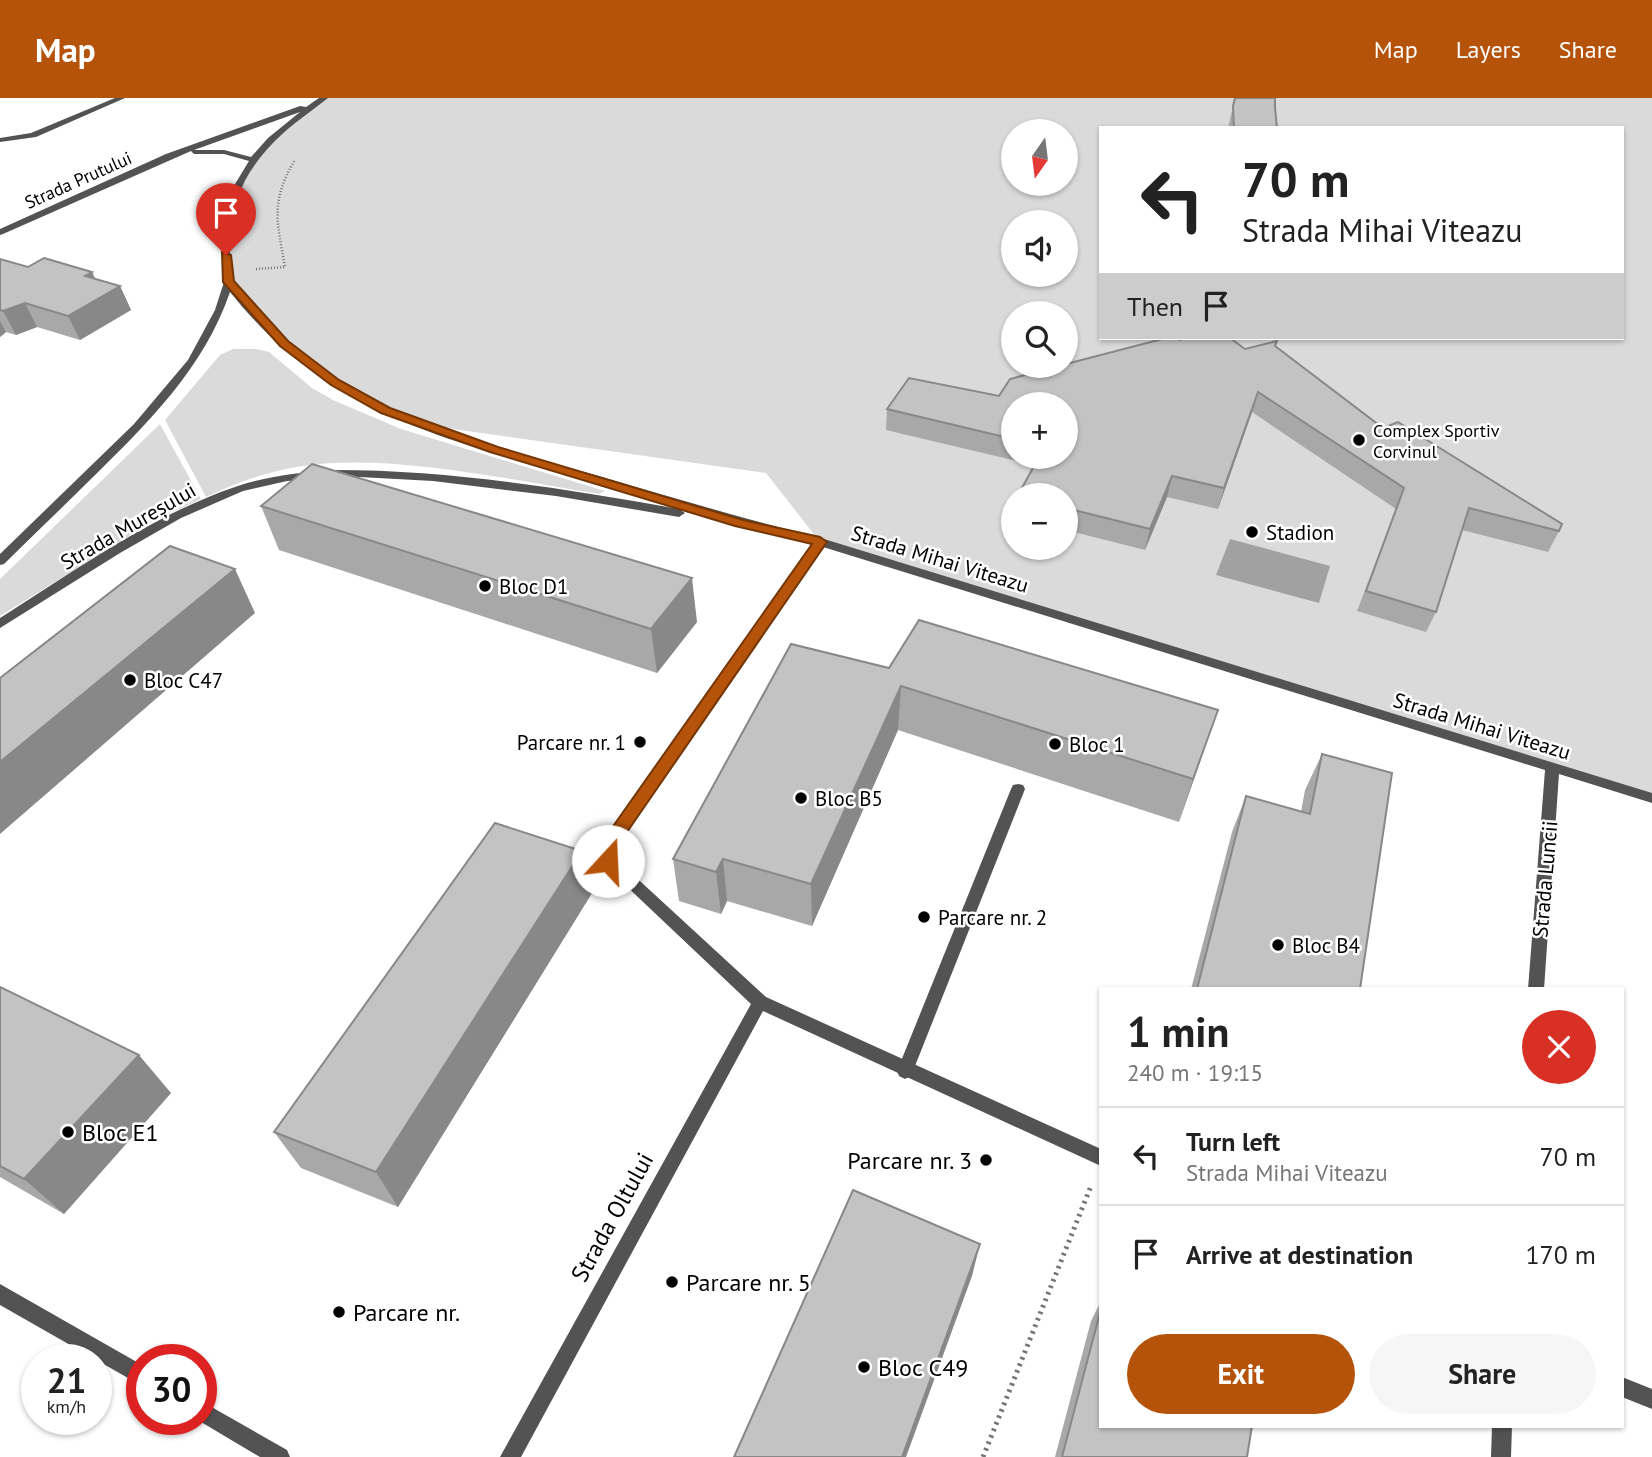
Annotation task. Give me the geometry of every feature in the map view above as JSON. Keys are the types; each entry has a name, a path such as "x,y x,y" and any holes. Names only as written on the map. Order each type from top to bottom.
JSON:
{"street":[{"path":"0,140 33,135 121,98"},
{"path":"0,561 148,417 174,387 210,334 228,277 227,212 231,194 253,160 276,136 324,98"},
{"name":"Strada Prutului","path":"0,232 169,156 315,104"},
{"name":"Strada Prutului","path":"169,156 209,150 253,160"},
{"path":"0,224 10,228"},
{"name":"Strada Mihai Viteazu","path":"228,277 255,314 298,355 335,383 386,410 494,449 740,524 820,542 1652,798"},
{"name":"Strada Mureșului","path":"0,624 188,511 238,490 298,476 365,473 475,481 740,524"},
{"path":"820,542 608,847 608,861 760,1002 905,1071 1099,1157"},
{"name":"Strada Luncii","path":"1536,987 1552,768"},
{"path":"905,1071 1018,789"},
{"name":"Strada Oltului","path":"510,1457 760,1002"},
{"path":"0,1294 126,1367"},
{"path":"1624,1388 1652,1399"},
{"path":"217,1420 280,1457"},
{"path":"1501,1457 1502,1428"}],"path":[{"path":"228,277 285,267 276,233 277,194 302,151"},
{"path":"983,1457 1096,1175"}],"shaded area":[{"name":"Complex Sportiv Corvinul","path":"324,98 1652,98 1652,798 820,542 766,473 418,424 385,410 298,355 229,282 227,212 263,149"},
{"path":"233,349 269,352 312,388 333,400 401,429 605,491 599,494 412,465 337,463 278,471 241,482 206,497 165,420 220,355"},
{"path":"160,424 201,499 150,523 0,616 0,579"},
{"path":"1230,539 1330,566 1319,603 1216,575"}],"building":[{"path":"1235,98 1275,98 1277,126 1234,126"},
{"path":"44,258 92,272 85,276 120,286 68,316 25,303 0,310 0,259 28,267"},
{"path":"1158,340 1233,340 1245,349 1277,341 1275,346 1383,428 1398,422 1562,524 1559,531 1469,508 1436,612 1366,591 1404,488 1258,392 1224,488 1172,476 1150,529 1078,511 1078,483 1025,483 1032,469 1078,469 1078,392 1002,392 1010,379 1078,378 1078,361"},
{"path":"909,378 999,396 1001,393 1001,436 887,409"},
{"path":"312,464 692,578 651,629 261,506"},
{"path":"170,546 235,569 0,762 0,678"},
{"path":"919,620 1218,710 1193,779 901,686 811,884 723,859 716,872 673,859 791,644 889,668"},
{"path":"1322,754 1392,773 1360,987 1198,987 1246,796 1310,814"},
{"path":"495,823 582,851 376,1172 274,1132"},
{"path":"0,987 139,1055 24,1179 0,1166"},
{"name":"Bloc C49","path":"853,1190 980,1244 902,1457 734,1457"},
{"path":"1099,1317 1099,1428 1252,1428 1247,1457 1062,1457"}],"place":[{"name":"Complex Sportiv Corvinul","path":"1359,440"},
{"name":"Stadion","path":"1252,532"},
{"name":"Bloc D1","path":"485,586"},
{"name":"Bloc C47","path":"130,680"},
{"name":"Parcare nr. 1","path":"640,742"},
{"name":"Bloc 1","path":"1055,744"},
{"name":"Bloc B5","path":"801,798"},
{"name":"Parcare nr. 2","path":"924,917"},
{"name":"Bloc B4","path":"1278,945"},
{"name":"Bloc E1","path":"68,1132"},
{"name":"Parcare nr. 3","path":"986,1160"},
{"name":"Parcare nr. 5","path":"672,1282"},
{"name":"Parcare nr.","path":"339,1312"},
{"name":"Bloc C49","path":"864,1367"}],"route":[{"path":"226,255 229,282 255,314 284,344 359,398 418,424 494,449 740,524 820,542 608,847 608,861"}]}
